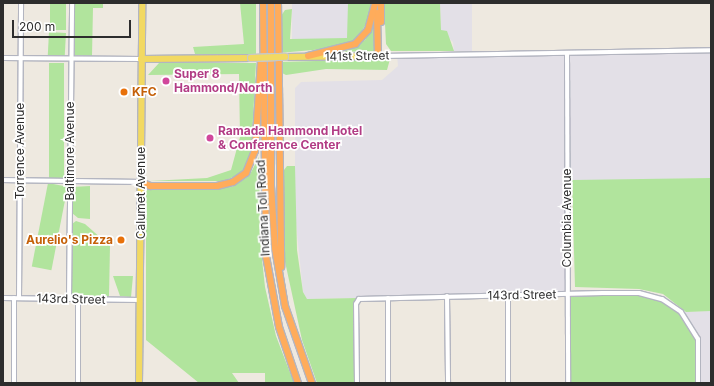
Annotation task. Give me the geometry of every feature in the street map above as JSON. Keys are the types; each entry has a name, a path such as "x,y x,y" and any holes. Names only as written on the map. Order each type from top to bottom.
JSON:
{"highway":[{"name":"Indiana Toll Road","path":"263,3 267,271 279,327 298,383"},
{"name":"Indiana Toll Road","path":"271,3 272,208 282,290 312,383"},
{"path":"278,3 282,290"},
{"path":"376,3 380,56"},
{"path":"308,56 355,44 368,30 376,3"},
{"path":"380,56 381,3"},
{"path":"141,182 150,186 217,186 233,182 246,173 255,151 264,46"}],"main road":[{"name":"Calumet Avenue","path":"139,383 142,3"},
{"name":"141st Street","path":"141,59 380,56"}],"street":[{"name":"Torrence Avenue","path":"19,298 21,3"},
{"name":"Baltimore Avenue","path":"69,299 71,181 70,58 72,3"},
{"name":"141st Street","path":"380,56 711,50"},
{"name":"Columbia Avenue","path":"567,53 568,383"},
{"name":"141st Street","path":"3,58 141,59"},
{"path":"3,180 141,182"},
{"name":"143rd Street","path":"357,383 358,300 448,296 639,293 662,298 681,312 698,339 698,383"},
{"path":"508,295 508,383"},
{"path":"448,296 448,383"},
{"name":"143rd Street","path":"3,298 140,300"},
{"path":"14,298 14,383"},
{"path":"388,298 388,383"},
{"path":"78,299 78,383"}],"shaded area":[{"path":"292,3 348,3 348,39 292,39"},
{"path":"440,3 472,3 472,51 454,51 453,42 441,31"},
{"path":"711,50 711,178 567,181 568,294 307,299 303,292 295,213 295,88 301,82 382,80 398,66 397,55"},
{"path":"711,311 711,383 698,383 681,312"}],"green space":[{"path":"50,3 66,3 66,30 50,30"},
{"path":"75,3 103,3 103,8 93,8 92,56 75,55"},
{"path":"240,3 256,3 256,54 195,54 193,47 244,44"},
{"path":"348,3 373,3 369,19 357,39 335,48 279,53 281,16 285,10 292,9 290,39 347,38"},
{"path":"384,3 440,3 441,30 447,31 454,51 391,51 386,44"},
{"path":"375,23 375,51 344,52 365,40"},
{"path":"49,32 66,33 65,56 48,55"},
{"path":"390,59 387,70 326,69 286,75 280,72 279,62"},
{"path":"49,63 64,63 64,178 49,178"},
{"path":"159,63 256,63 251,155 242,173 224,181 150,181 207,178 231,170 240,137 239,74 148,75"},
{"path":"259,157 260,241 265,287 276,336 294,383 265,383 265,373 232,373 239,383 199,383 146,340 146,190 232,187 249,176"},
{"path":"287,166 295,166 297,250 303,292 307,299 358,298 357,383 317,383 302,340 284,257 281,220 284,170"},
{"path":"711,178 711,311 686,312 663,294 639,289 575,287 572,180"},
{"path":"48,183 68,187 51,270 32,266"},
{"path":"90,186 90,219 78,218 72,213 72,187"},
{"path":"76,221 85,224 110,246 109,297 72,294 72,224"},
{"path":"113,276 133,276 131,297 120,296"},
{"path":"639,293 662,299 681,312 698,339 698,383 568,383 568,294"}],"place":[{"name":"Super 8 Hammond/North","path":"166,81"},
{"name":"KFC","path":"124,92"},
{"name":"Ramada Hammond Hotel & Conference Center","path":"210,138"},
{"name":"Aurelio's Pizza","path":"121,240"}]}
